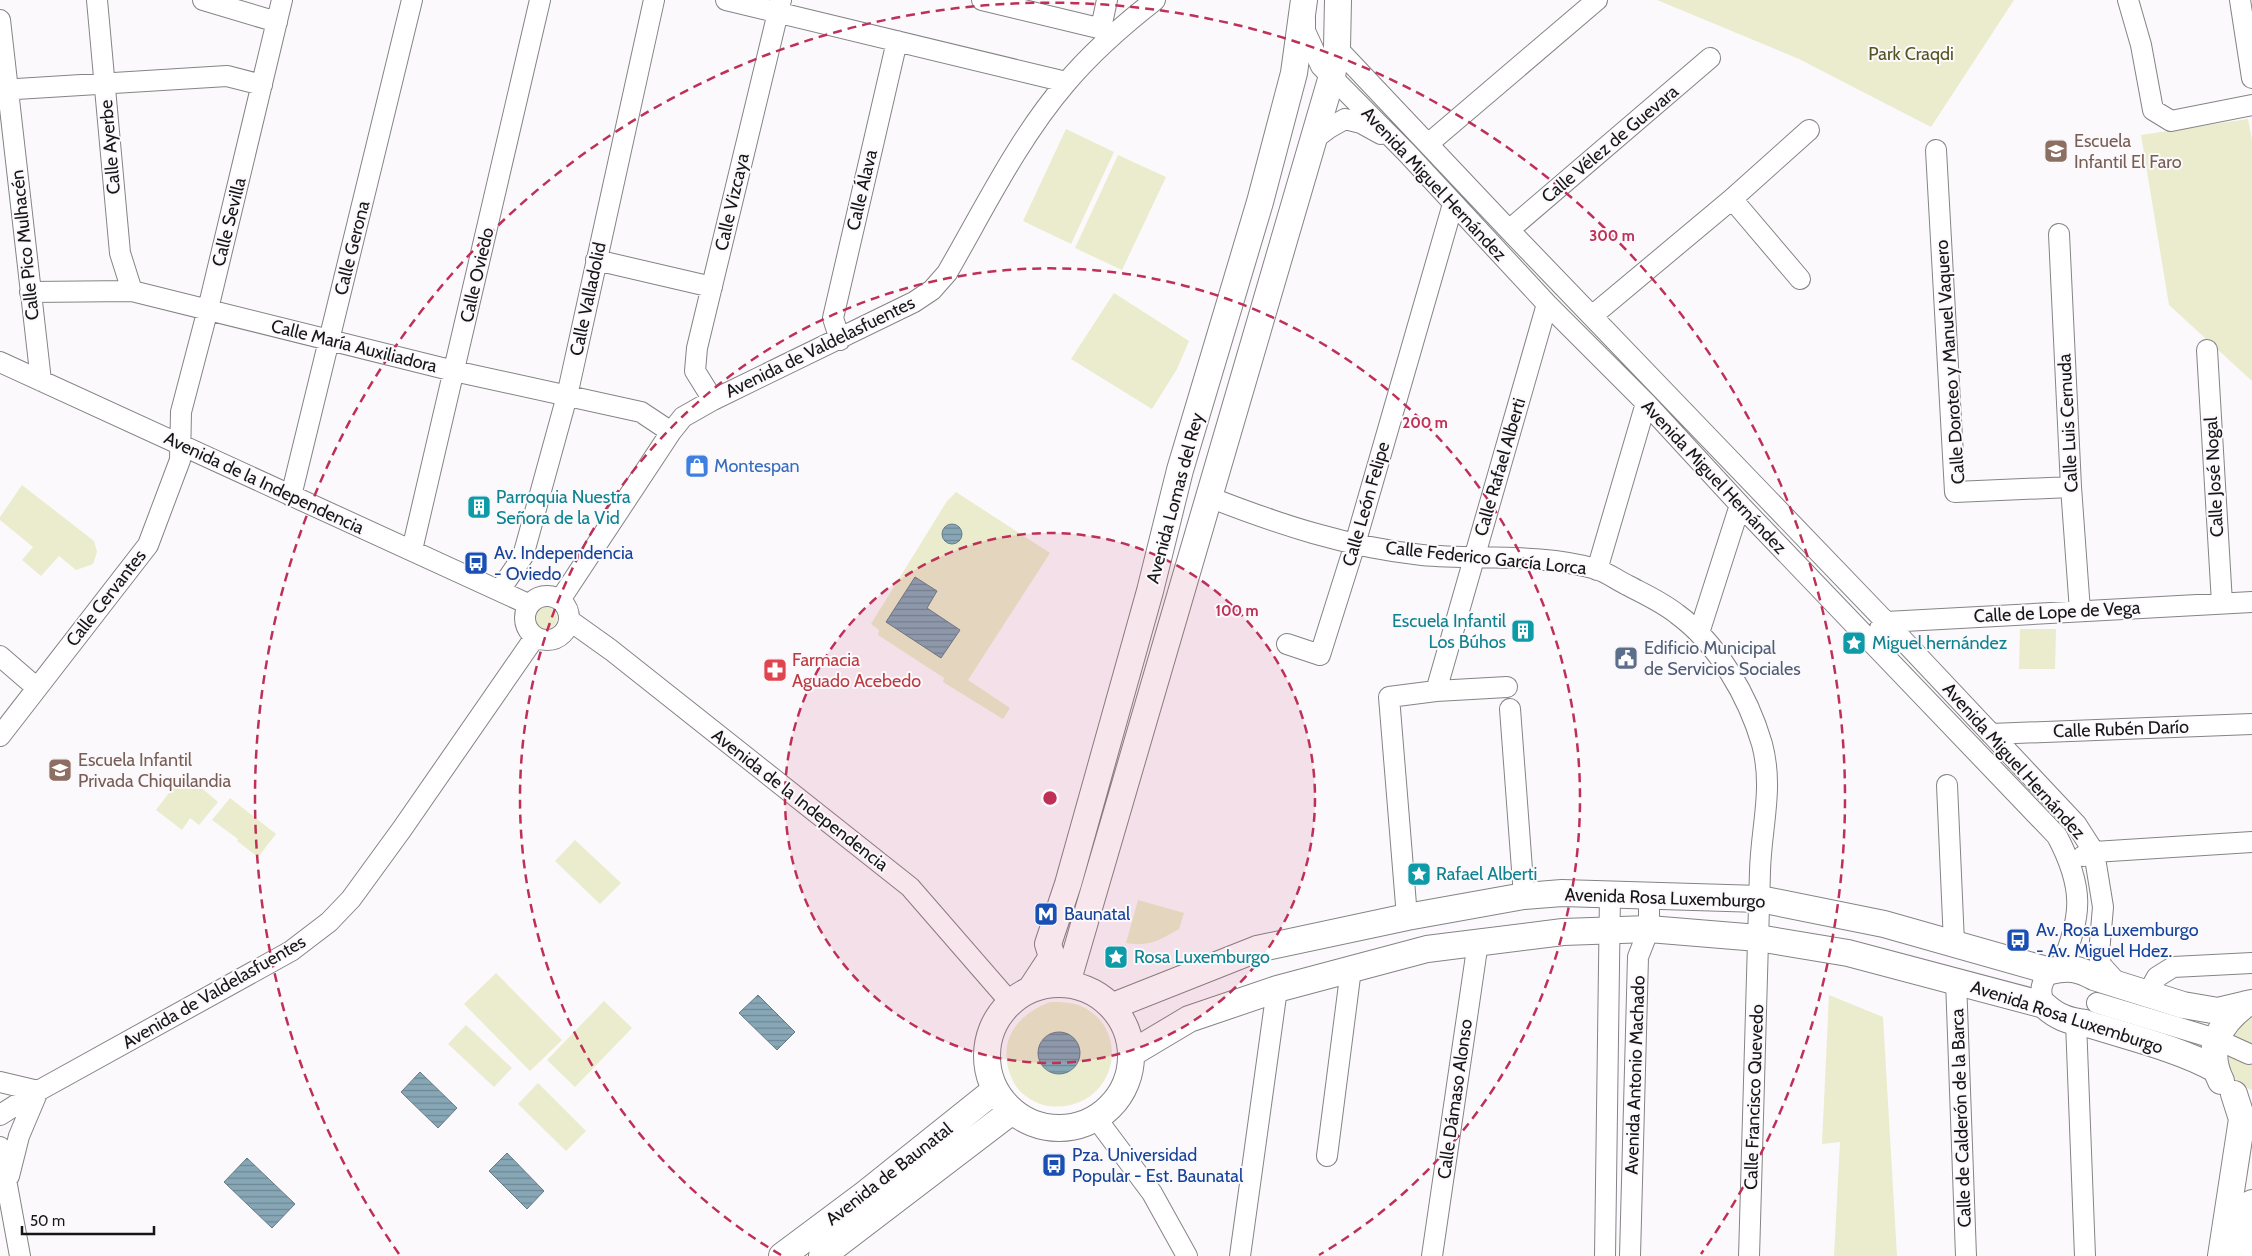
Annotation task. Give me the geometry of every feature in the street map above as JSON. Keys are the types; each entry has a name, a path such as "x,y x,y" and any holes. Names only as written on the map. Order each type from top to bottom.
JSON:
{"main road":[{"name":"Avenida Lomas del Rey","path":"1067,983 1332,76 1338,48 1338,0"},
{"name":"Avenida Lomas del Rey","path":"1020,995 1052,957 1048,944 1068,884 1150,591 1180,470 1260,202 1294,73 1304,1"},
{"name":"Avenida Rosa Luxemburgo","path":"1113,1006 1257,949 1407,917 1524,896 1562,893 1760,899 1875,922 2055,969 2069,967 2082,970 2094,977 2184,1005 2218,1011 2249,1003"},
{"name":"Avenida Rosa Luxemburgo","path":"1132,1052 1189,1019 1277,989 1427,949 1563,932 1649,929 1758,938 1848,953 1956,980 2044,1005 2056,1016 2086,1016 2204,1062 2215,1069"},
{"path":"1067,983 1092,990 1113,1006 1126,1028 1132,1052 1128,1078 1116,1101 1096,1118 1075,1126 1052,1128 1031,1123 1012,1111 995,1090 988,1067 988,1043 996,1021 1020,995 1049,984 1067,983"},
{"name":"Avenida Rosa Luxemburgo","path":"2215,1069 2214,1050 2216,1039 2231,1015 2249,1003"},
{"path":"2215,1069 2223,1085 2243,1098 2242,1119 2221,1256"},
{"name":"Avenida de Baunatal","path":"782,1256 865,1194 995,1090"},
{"name":"Avenida de Baunatal","path":"822,1256 1012,1111"},
{"path":"2244,1256 2252,1203"}],"street":[{"name":"Calle Ayerbe","path":"97,0 120,254 132,291"},
{"path":"203,0 277,22"},
{"name":"Calle Sevilla","path":"181,444 181,412 208,309 282,0"},
{"name":"Calle Gerona","path":"291,496 412,0"},
{"name":"Calle Oviedo","path":"412,550 540,0"},
{"name":"Calle Valladolid","path":"500,590 523,556 567,396 654,0"},
{"path":"726,0 779,6 896,41 1066,82"},
{"path":"982,0 1108,30 1107,0"},
{"name":"Avenida de Valdelasfuentes","path":"560,600 671,432 683,417 713,400 887,317 932,290 946,273 1030,131 1066,82 1108,30 1155,0"},
{"path":"1428,144 1598,0"},
{"path":"2128,0 2141,45 2153,110 2171,121 2252,105"},
{"path":"2240,0 2252,78"},
{"name":"Avenida Miguel Hernández","path":"1304,1 1305,31 1321,66 1547,304 1646,403 1740,505 2057,836 2070,860 2077,891 2077,920 2070,945 2055,969 2043,980 2040,992 2044,1005"},
{"name":"Calle Vizcaya","path":"713,400 695,371 696,348 779,6"},
{"name":"Calle Pico Mulhacén","path":"0,20 4,90 41,381"},
{"name":"Calle Álava","path":"840,340 833,318 896,41"},
{"name":"Avenida Miguel Hernández","path":"1338,48 1509,230 1886,622 2076,824 2094,852 2103,907 2098,953 2101,965 2119,985"},
{"name":"Calle Vélez de Guevara","path":"1509,230 1710,58"},
{"path":"4,90 227,76 262,85"},
{"path":"1313,140 1329,128 1346,119 1361,123 1395,142"},
{"path":"1592,316 1732,199 1809,130"},
{"name":"Calle Doroteo y Manuel Vaquero","path":"1936,150 1955,492 2071,486"},
{"path":"1732,199 1800,279"},
{"name":"Calle León Felipe","path":"1287,644 1320,655 1355,544 1453,204"},
{"name":"Calle Luis Cernuda","path":"2059,234 2071,486 2080,611"},
{"path":"596,260 712,287"},
{"name":"Calle María Auxiliadora","path":"30,292 132,291 454,371 641,412 671,432"},
{"name":"Calle Rafael Alberti","path":"1436,691 1547,304"},
{"name":"Calle José Nogal","path":"2207,350 2222,603"},
{"name":"Avenida de la Independencia","path":"0,362 528,604"},
{"path":"1597,570 1646,403"},
{"name":"Calle Cervantes","path":"0,736 148,545 180,460 181,444"},
{"name":"Calle Federico García Lorca","path":"1209,497 1296,530 1355,544 1419,554 1540,560 1597,570 1651,597 1677,614 1699,633 1724,665 1741,693 1762,745 1769,790 1760,868 1758,938"},
{"path":"1699,633 1740,505"},
{"path":"545,595 560,600 568,609 569,620 565,630 558,636 545,640 535,637 528,630 525,622 525,612 528,604 535,598 545,595"},
{"name":"Calle de Lope de Vega","path":"1886,622 2252,602"},
{"name":"Avenida de la Independencia","path":"569,620 808,804 910,887 1020,995"},
{"path":"1870,639 1886,622"},
{"name":"Avenida de Valdelasfuentes","path":"0,1115 38,1090 291,951 329,922 351,899 402,829 535,637"},
{"path":"0,656 37,688"},
{"path":"1407,917 1390,697 1436,691 1507,687"},
{"path":"1510,709 1524,896"},
{"name":"Calle Rubén Darío","path":"1991,734 2252,724"},
{"path":"1947,785 1954,943"},
{"path":"2070,860 2094,852 2252,842"},
{"name":"Avenida Antonio Machado","path":"1605,1256 1610,894"},
{"name":"Avenida Antonio Machado","path":"1630,1256 1638,957 1649,929 1649,896"},
{"name":"Calle Francisco Quevedo","path":"1749,1256 1758,938"},
{"name":"Calle Dámaso Alonso","path":"1432,1256 1478,942"},
{"path":"2148,993 2157,977 2173,966 2252,964"},
{"path":"1327,1156 1351,969"},
{"path":"2085,1256 2086,1016 2098,993 2094,977"},
{"name":"Calle de Calderón de la Barca","path":"1956,980 1966,1256"},
{"path":"1610,988 1638,984"},
{"path":"1240,1256 1277,989"},
{"path":"2086,1016 2216,1039 2251,1055"},
{"path":"0,1082 38,1090 19,1136 7,1185"},
{"path":"1096,1118 1152,1193 1187,1256"},
{"path":"0,1147 20,1256"}],"green space":[{"name":"Park Craqdi","path":"1657,0 2014,0 1931,127 1799,59"},
{"path":"2248,119 2252,140 2252,381 2169,305 2141,135"},
{"path":"1066,129 1114,152 1071,244 1023,221"},
{"path":"1118,155 1166,177 1122,270 1075,248"},
{"path":"1114,293 1189,341 1177,369 1152,409 1071,359"},
{"path":"22,485 94,541 97,552 93,564 76,570 59,556 41,576 22,560 33,547 0,520 0,517"},
{"path":"956,492 1050,553 968,680 1010,708 1003,719 943,682 944,678 878,635 879,630 871,624 947,501","holes":["915,577 937,591 927,608"]},
{"path":"546,607 554,610 557,618 554,626 546,629 538,626 535,618 538,610"},
{"path":"2020,629 2056,629 2055,669 2019,669"},
{"path":"184,773 218,802 199,825 190,818 182,830 156,810"},
{"path":"230,798 276,834 258,857 212,820"},
{"path":"575,840 621,883 600,904 555,861"},
{"path":"1138,900 1184,913 1179,929 1154,942 1141,944 1126,943"},
{"path":"496,973 562,1040 530,1071 464,1004"},
{"path":"1829,995 1883,1017 1897,1256 1834,1256 1840,1142 1822,1144"},
{"path":"604,1001 632,1028 575,1087 547,1060"},
{"path":"1050,1002 1079,1005 1099,1019 1109,1035 1112,1052 1109,1069 1101,1085 1088,1098 1070,1105 1048,1106 1028,1098 1014,1083 1006,1057 1007,1045 1017,1024 1037,1008","holes":["1038,1054 1074,1069 1062,1074 1052,1073 1043,1066"]},
{"path":"2252,1018 2252,1090 2240,1084 2232,1075 2227,1065 2226,1054 2233,1033"},
{"path":"466,1025 512,1068 494,1087 448,1044"},
{"path":"538,1083 586,1131 566,1151 518,1104"}],"water":[{"path":"952,524 959,527 962,534 959,541 952,544 945,541 942,534 945,527"},
{"path":"915,577 937,591 927,608 960,630 941,658 886,622"},
{"path":"758,995 795,1032 777,1050 739,1013"},
{"path":"1063,1032 1071,1035 1077,1041 1080,1053 1077,1065 1071,1071 1055,1074 1047,1071 1041,1065 1038,1049 1041,1041 1047,1035"},
{"path":"420,1072 457,1108 438,1128 401,1092"},
{"path":"507,1153 544,1191 527,1209 489,1171"},
{"path":"247,1158 295,1204 272,1228 224,1182"}],"place":[{"name":"Escuela Infantil El Faro","path":"2056,151"},
{"name":"Montespan","path":"697,466"},
{"name":"Parroquia Nuestra Señora de la Vid","path":"479,507"},
{"name":"Av. Independencia - Oviedo","path":"476,563"},
{"name":"Escuela Infantil Los Búhos","path":"1523,631"},
{"name":"Miguel hernández","path":"1854,643"},
{"name":"Edificio Municipal de Servicios Sociales","path":"1626,658"},
{"name":"Farmacia Aguado Acebedo","path":"775,670"},
{"name":"Escuela Infantil Privada Chiquilandia","path":"60,770"},
{"name":"Rafael Alberti","path":"1419,874"},
{"name":"Baunatal","path":"1046,914"},
{"name":"Av. Rosa Luxemburgo - Av. Miguel Hdez.","path":"2018,940"},
{"name":"Rosa Luxemburgo","path":"1116,957"},
{"name":"Pza. Universidad Popular - Est. Baunatal","path":"1054,1165"}]}
